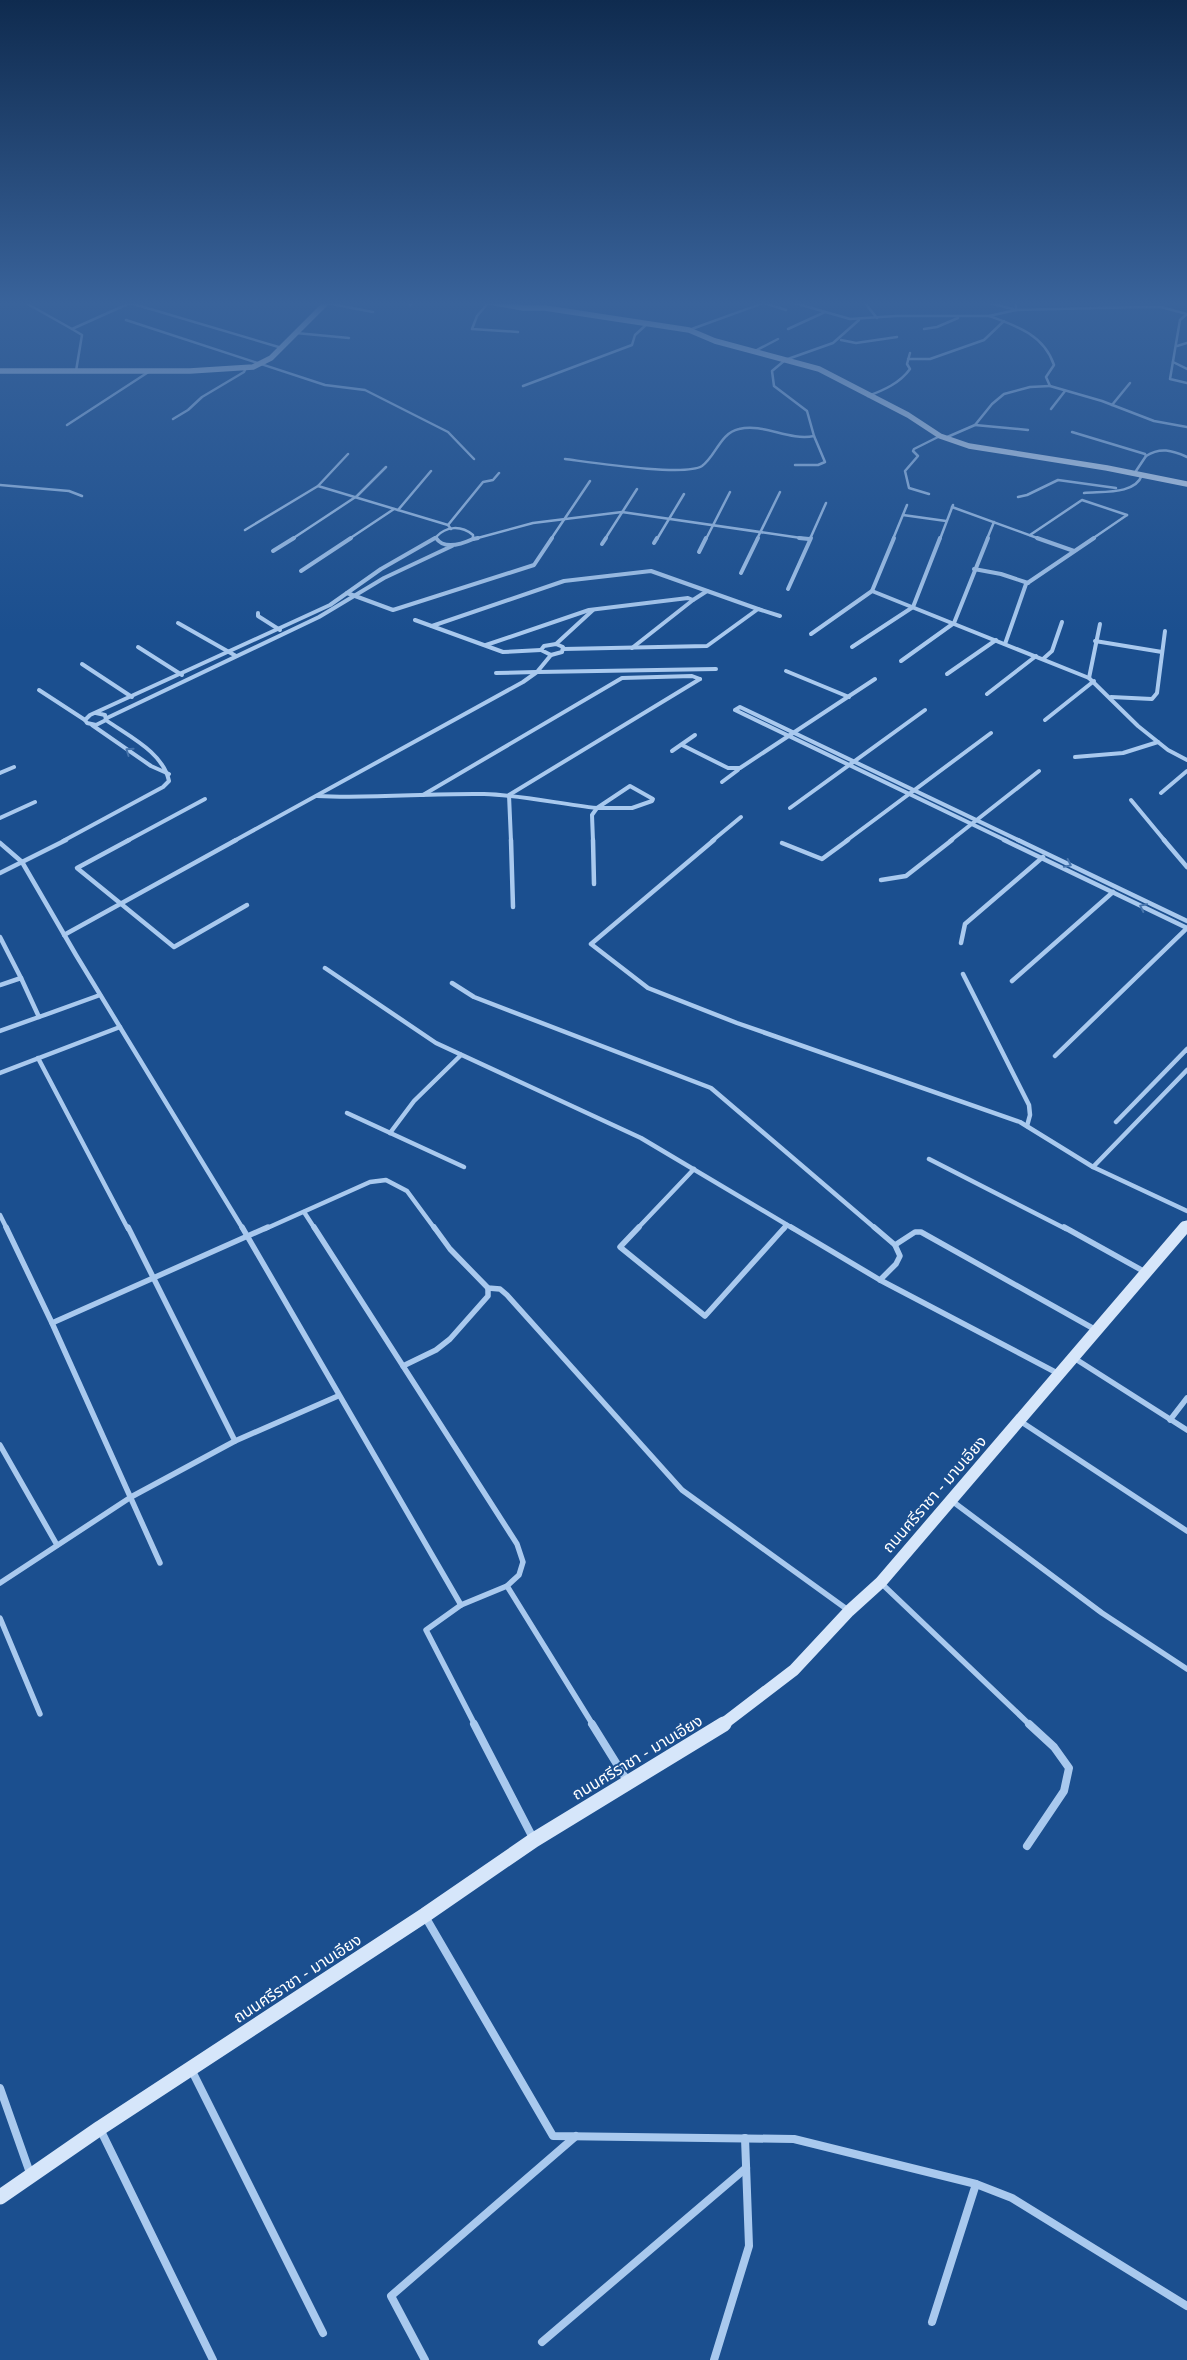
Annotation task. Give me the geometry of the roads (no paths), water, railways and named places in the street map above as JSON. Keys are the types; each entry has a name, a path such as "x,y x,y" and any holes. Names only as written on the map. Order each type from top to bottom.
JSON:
{"street":[{"path":"67,425 88,412"},
{"path":"173,419 184,412"},
{"path":"408,412 443,430 474,459"},
{"path":"795,465 818,465 825,462 814,436 815,434 807,412"},
{"path":"902,412 943,437 982,449 1187,484"},
{"path":"975,425 985,412"},
{"path":"1128,412 1170,426 1187,427"},
{"path":"929,494 909,488 905,471 918,456 914,449 975,425 1028,430"},
{"path":"565,459 642,469 675,470 701,467 720,443 736,429 753,427 790,436 804,438 814,436"},
{"path":"1072,432 1146,456"},
{"path":"1134,474 1146,456 1162,449 1176,451 1187,457"},
{"path":"245,530 318,486 348,454"},
{"path":"273,551 355,497 386,467"},
{"path":"301,571 396,509 431,471"},
{"path":"448,525 483,482 493,480 499,473"},
{"path":"1084,493 1137,486 1142,475"},
{"path":"1018,497 1027,495 1058,480 1116,488"},
{"path":"347,593 393,610 534,565 590,481"},
{"path":"0,486 69,491 82,496"},
{"path":"318,486 448,525 451,528"},
{"path":"602,544 637,488"},
{"path":"699,552 730,492"},
{"path":"741,573 780,492"},
{"path":"654,543 684,494"},
{"path":"1005,644 1028,583 1127,515 1082,500 1030,535"},
{"path":"788,589 826,503"},
{"path":"811,634 872,591 908,505"},
{"path":"852,647 913,607 952,506 1074,551"},
{"path":"91,725 285,633 356,596 384,578 452,546 533,523 622,512 810,539"},
{"path":"903,515 946,521"},
{"path":"901,661 954,623 994,522"},
{"path":"85,720 86,717 330,605 404,554 436,537 439,532 451,528 470,531 473,539"},
{"path":"436,537 438,541 452,546"},
{"path":"974,569 1002,574 1028,583"},
{"path":"432,626 564,581 651,571 780,616"},
{"path":"632,648 707,591"},
{"path":"872,591 1090,678 1138,726 1158,742 1187,760"},
{"path":"486,645 593,610 688,598 693,600"},
{"path":"415,620 503,652 541,650 550,655 559,654 564,650 707,646 758,609"},
{"path":"541,650 544,646 556,644 593,610"},
{"path":"258,612 258,616 285,633"},
{"path":"1043,659 1052,651 1062,622"},
{"path":"178,623 236,656"},
{"path":"1090,678 1095,642 1100,624"},
{"path":"1111,698 1152,699 1157,693 1165,631"},
{"path":"947,674 996,640"},
{"path":"1095,642 1162,652"},
{"path":"556,644 564,650"},
{"path":"138,647 187,678"},
{"path":"64,935 537,672 550,655"},
{"path":"987,694 1036,656"},
{"path":"82,664 139,702"},
{"path":"496,673 716,669"},
{"path":"786,671 848,697"},
{"path":"423,795 622,678 683,676 700,679 509,795"},
{"path":"722,782 740,768 875,679"},
{"path":"1045,720 1094,681"},
{"path":"39,690 151,766 170,774"},
{"path":"910,792 852,761 792,735 735,710 740,707 792,735 847,764 1047,854 1187,921"},
{"path":"790,808 847,764 925,710"},
{"path":"0,873 103,821 163,787 169,781 170,774 161,761 106,719 105,715 96,713"},
{"path":"782,843 822,860 991,733"},
{"path":"672,751 695,735"},
{"path":"1075,757 1123,753 1158,742"},
{"path":"682,744 728,768 740,768"},
{"path":"0,773 14,767"},
{"path":"881,880 906,876 1039,771"},
{"path":"1161,793 1187,771"},
{"path":"317,796 344,798 423,795 509,795 597,808 626,809 648,803 653,799 630,786 597,808 592,815 594,884"},
{"path":"509,795 513,907"},
{"path":"205,799 77,868 174,947 247,905"},
{"path":"1130,800 1187,867"},
{"path":"0,818 35,802"},
{"path":"741,817 591,944 648,988 737,1023 1027,1126 1093,1167 1187,1210"},
{"path":"974,822 1042,858 1187,928 1055,1056"},
{"path":"0,843 22,862 100,995 247,1236 338,1396 461,1605"},
{"path":"961,943 965,924 1047,854"},
{"path":"1012,981 1117,888"},
{"path":"0,937 39,1017"},
{"path":"326,968 436,1043 640,1138 880,1280 1060,1374"},
{"path":"963,974 1029,1105 1030,1115 1027,1126"},
{"path":"0,985 21,978"},
{"path":"452,983 474,997 711,1088 895,1245 900,1256 896,1264 880,1280"},
{"path":"0,1031 100,995"},
{"path":"0,1073 120,1027"},
{"path":"1116,1122 1187,1049"},
{"path":"390,1132 414,1101 461,1055"},
{"path":"38,1058 155,1279 235,1442"},
{"path":"1093,1167 1187,1070"},
{"path":"347,1112 464,1167"},
{"path":"929,1159 1049,1219 1145,1273"},
{"path":"694,1169 620,1247 705,1316 787,1225"},
{"path":"52,1323 155,1279 370,1182 386,1180 407,1191 450,1249 488,1288 500,1289 507,1296 682,1490 849,1611"},
{"path":"304,1212 517,1544 523,1562 519,1575 507,1586 461,1605 426,1630 534,1840"},
{"path":"0,1215 52,1323 160,1563"},
{"name":"ถนนศรีราชา - มาบเอียง","path":"0,2197 100,2128 424,1915 534,1840 629,1784 718,1728 794,1670 849,1611 881,1582 1187,1225"},
{"path":"895,1245 915,1232 921,1232 1096,1330"},
{"path":"403,1366 436,1350 450,1339 488,1296 488,1288"},
{"path":"1073,1358 1187,1430"},
{"path":"0,1583 131,1497 235,1442 338,1396"},
{"path":"1170,1420 1187,1398"},
{"path":"1020,1421 1187,1531"},
{"path":"0,1445 56,1545"},
{"path":"951,1501 1102,1612 1187,1669"},
{"path":"881,1582 979,1678 1054,1747 1069,1768 1064,1791 1027,1846"},
{"path":"507,1586 629,1784"},
{"path":"0,1618 40,1714"},
{"path":"424,1915 554,2136 794,2139 976,2184 1012,2198 1187,2306"},
{"path":"190,2069 322,2333"},
{"path":"0,2088 31,2176"},
{"path":"100,2128 213,2360"},
{"path":"425,2360 391,2296 577,2136"},
{"path":"714,2360 748,2246 745,2138"},
{"path":"542,2342 746,2168"},
{"path":"932,2322 976,2184"}]}
